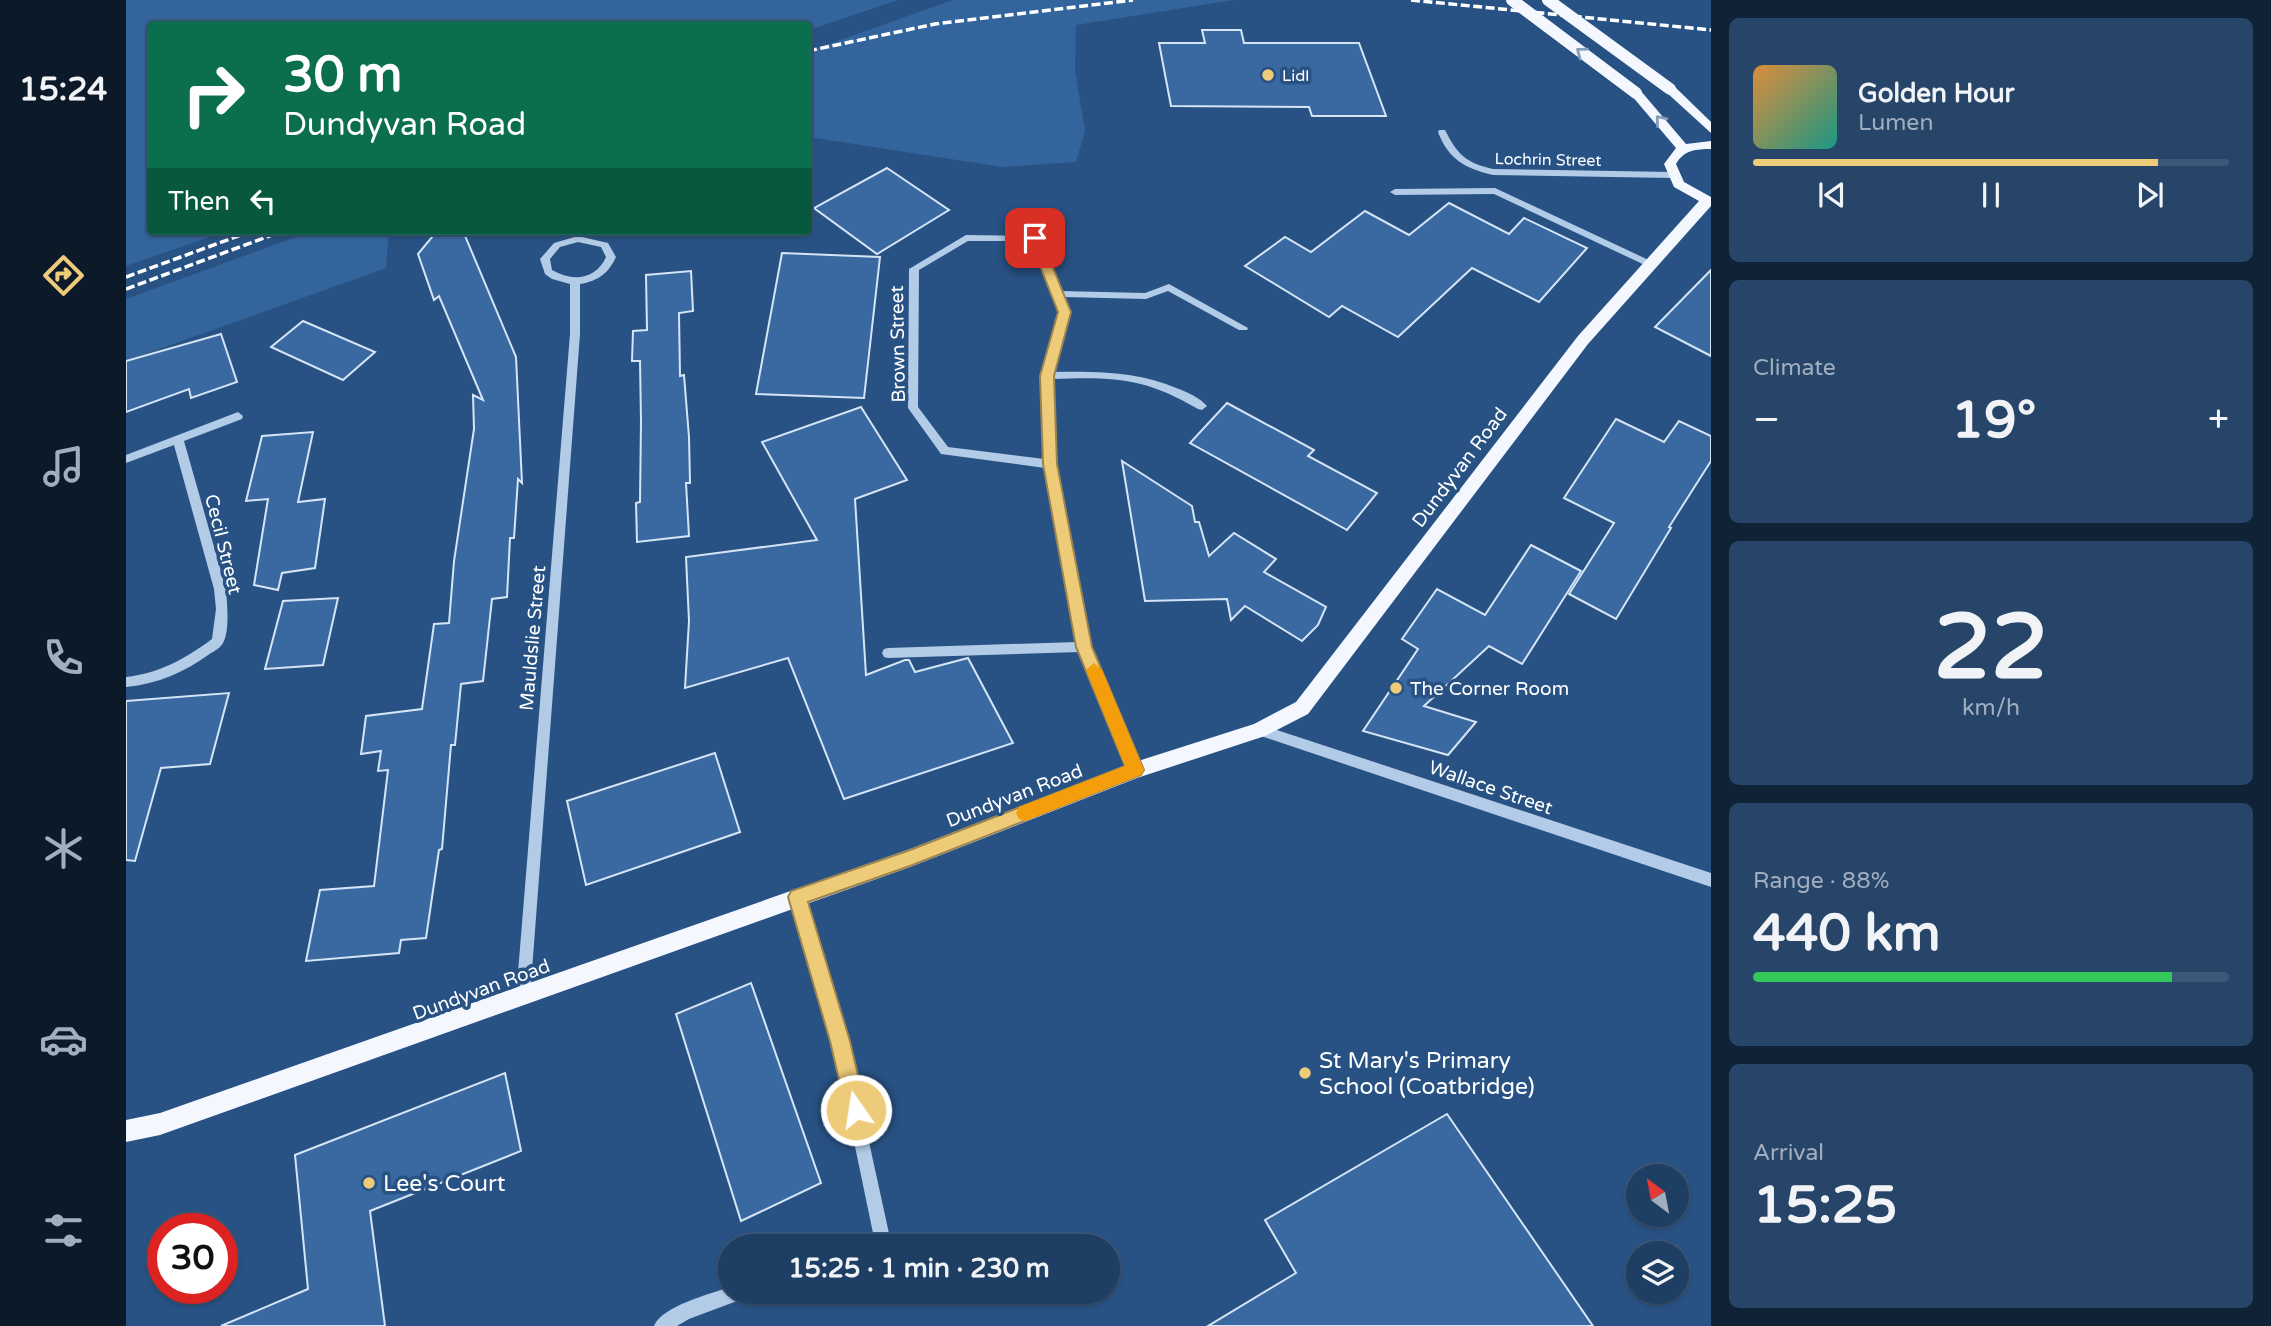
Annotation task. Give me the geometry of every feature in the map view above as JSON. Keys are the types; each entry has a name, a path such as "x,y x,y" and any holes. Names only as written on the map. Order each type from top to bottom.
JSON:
{"main road":[{"path":"1512,0 1636,93 1683,149"},
{"path":"1548,0 1670,89 1711,129"},
{"path":"1709,201 1691,194 1673,175 1670,164 1674,154 1683,149 1711,145"},
{"name":"Dundyvan Road","path":"126,1131 160,1124 910,858 1135,770 1259,730 1302,708 1583,340 1709,201"}],"street":[{"name":"Lochrin Street","path":"1442,132 1452,154 1485,171 1673,175"},
{"path":"1395,192 1495,191 1653,265"},
{"name":"Brown Street","path":"1050,464 945,451 913,408 914,269 966,238 1035,238 1065,312 1047,376 1050,464 1084,647 1135,770"},
{"path":"578,239 605,245 611,257 609,264 596,276 575,281 564,281 548,272 545,259 550,251 578,239"},
{"name":"Mauldslie Street","path":"523,997 576,334 575,281"},
{"path":"1059,294 1146,296 1170,287 1243,328"},
{"path":"1047,376 1115,374 1139,378 1170,386 1202,406"},
{"path":"126,459 238,416"},
{"name":"Cecil Street","path":"126,682 163,676 193,660 218,640 222,609 220,589 178,439"},
{"path":"888,653 1084,647"},
{"name":"Wallace Street","path":"1259,730 1711,880"},
{"path":"797,897 840,1041 881,1234"},
{"path":"662,1326 684,1312 718,1299"}],"shaded area":[{"path":"126,0 898,0 812,29 812,21 147,21 147,235 215,235 126,266"},
{"path":"953,0 1234,0 1076,25 1075,70 1085,131 1076,162 1002,167 812,137 812,50"},
{"path":"301,235 389,235 386,268 126,361 126,299"}],"building":[{"name":"Lidl","path":"1202,30 1241,30 1244,43 1359,43 1386,116 1312,116 1309,107 1171,106 1159,43 1205,43"},
{"path":"887,168 949,210 877,254 814,208"},
{"path":"1449,203 1509,234 1524,218 1587,248 1539,302 1472,268 1398,337 1342,306 1329,317 1245,266 1285,237 1311,252 1365,211 1409,235"},
{"path":"434,235 465,235 516,357 522,483 518,479 514,538 510,538 507,597 492,599 483,681 461,684 455,745 451,745 442,849 439,850 426,938 401,940 399,953 306,961 320,890 374,886 388,770 378,771 381,751 361,754 366,716 422,709 434,624 449,623 454,561 474,429 473,395 483,400 439,296 434,300 418,254"},
{"path":"782,253 880,257 864,398 756,394"},
{"path":"1711,270 1711,356 1655,327"},
{"path":"691,271 693,311 679,313 680,376 684,375 689,437 690,483 686,483 689,536 637,542 636,503 640,502 640,361 632,361 633,331 647,330 646,275"},
{"path":"303,321 375,352 343,380 271,347"},
{"path":"221,334 237,382 191,398 189,389 126,412 126,361"},
{"path":"1227,403 1314,450 1308,456 1377,493 1347,530 1190,443"},
{"path":"861,407 907,480 855,499 866,675 905,660 909,660 915,672 968,658 1013,743 844,799 788,658 685,688 689,621 686,557 817,540 762,442"},
{"path":"1616,419 1664,442 1679,421 1711,436 1711,461 1616,619 1569,594 1614,523 1564,498"},
{"path":"313,432 298,502 325,499 315,568 282,573 278,590 254,585 268,499 246,501 262,436"},
{"path":"1122,461 1192,506 1195,522 1199,522 1209,556 1234,533 1276,559 1264,572 1326,607 1318,625 1302,641 1245,606 1231,620 1227,599 1145,601"},
{"path":"1531,545 1581,571 1522,664 1489,646 1424,706 1476,722 1448,755 1363,731 1418,649 1402,639 1437,589 1485,615"},
{"path":"338,598 323,665 265,669 283,601"},
{"path":"229,693 210,764 161,768 135,861 126,860 126,701"},
{"path":"715,753 740,832 586,885 567,801"},
{"path":"751,983 821,1183 741,1221 676,1014"},
{"name":"Lee's Court","path":"505,1073 521,1151 370,1211 385,1326 221,1326 308,1289 295,1155"},
{"path":"1447,1114 1593,1326 1208,1326 1296,1273 1265,1220"}],"railway":[{"path":"812,50 935,24 1133,0"},
{"path":"1411,0 1711,30"},
{"path":"126,277 241,235"},
{"path":"126,289 272,235"}],"slow traffic":[{"path":"1025,813 1135,770 1094,670"}],"place":[{"name":"Lidl","path":"1268,75"},
{"name":"The Corner Room","path":"1396,688"},
{"name":"St Mary's Primary School (Coatbridge)","path":"1305,1073"},
{"name":"Lee's Court","path":"369,1183"}],"route":[{"path":"856,1110 840,1041 797,897 910,858 1135,770 1084,647 1050,464 1047,376 1065,312 1035,238"}]}
